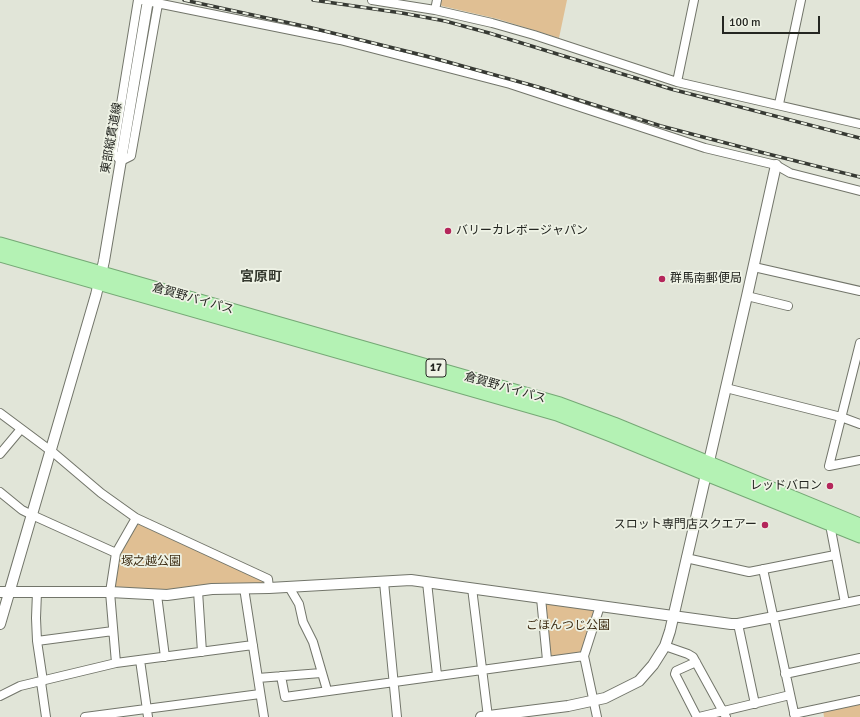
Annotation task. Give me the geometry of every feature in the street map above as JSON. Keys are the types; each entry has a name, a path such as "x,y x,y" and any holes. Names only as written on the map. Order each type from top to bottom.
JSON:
{"highway":[{"name":"倉賀野バイパス","path":"0,244 100,279 557,414 860,525"},
{"name":"倉賀野バイパス","path":"0,255 100,279"},
{"name":"倉賀野バイパス","path":"707,469 860,536"}],"street":[{"path":"138,0 114,153 121,161 131,156 158,4"},
{"path":"372,0 435,10 492,23 534,35 678,82 779,104 860,124"},
{"path":"435,10 437,0"},
{"path":"678,82 694,0"},
{"path":"779,104 801,0"},
{"path":"144,3 158,4 340,40 503,82 705,148 776,165 790,173 860,191"},
{"name":"東部縦貫道線","path":"0,624 5,592 32,515 100,279 121,161 144,3"},
{"path":"472,588 482,669 486,717 568,706 605,698 639,680 653,665 665,646 670,631 748,296 776,165"},
{"path":"754,267 860,291"},
{"path":"748,296 788,306"},
{"path":"860,344 857,368 841,417 829,466 860,460"},
{"path":"726,388 841,417 860,424"},
{"path":"0,413 50,450 101,493 136,518 268,579 269,588"},
{"path":"1,450 21,429"},
{"path":"0,492 22,510 116,553"},
{"path":"116,663 110,592 116,553 136,518"},
{"path":"833,525 831,530 845,603"},
{"path":"686,558 748,572 835,555"},
{"path":"763,569 795,716 860,700"},
{"path":"5,592 110,592 157,595 244,588 411,580 738,624 860,600"},
{"path":"384,582 397,717"},
{"path":"427,582 438,676"},
{"path":"289,587 298,604 313,642 326,690"},
{"path":"244,588 264,717"},
{"path":"198,591 202,652"},
{"path":"37,592 36,618 46,717"},
{"path":"157,595 165,657"},
{"path":"540,598 547,660"},
{"path":"597,717 584,656 600,606"},
{"path":"738,624 755,704"},
{"path":"38,641 113,631"},
{"path":"0,696 20,686 42,682 116,663 253,645"},
{"path":"665,646 693,657 724,714"},
{"path":"281,676 285,697 326,690 584,656"},
{"path":"785,674 860,658"},
{"path":"140,660 147,713"},
{"path":"696,662 676,671 675,674 698,717 724,714 790,695"},
{"path":"258,678 321,673"},
{"path":"84,717 147,713 260,694"}],"green space":[{"path":"440,0 567,0 559,38 498,19 442,6 439,3"},
{"name":"塚之越公園","path":"138,524 264,581 263,585 163,592 114,587 119,554"},
{"name":"ごほんつじ公園","path":"540,597 600,606 584,656 547,660"},
{"path":"860,703 860,717 824,717 823,710"}],"railway":[{"path":"184,0 308,27 430,57 538,87 661,126 860,177"},
{"path":"313,0 445,21 671,89 860,138"}],"place":[{"name":"バリーカレボージャパン","path":"448,231"},
{"name":"群馬南郵便局","path":"662,279"},
{"name":"レッドバロン","path":"830,486"},
{"name":"スロット専門店スクエアー","path":"765,525"}],"district":[{"name":"宮原町","path":"261,277"}]}
